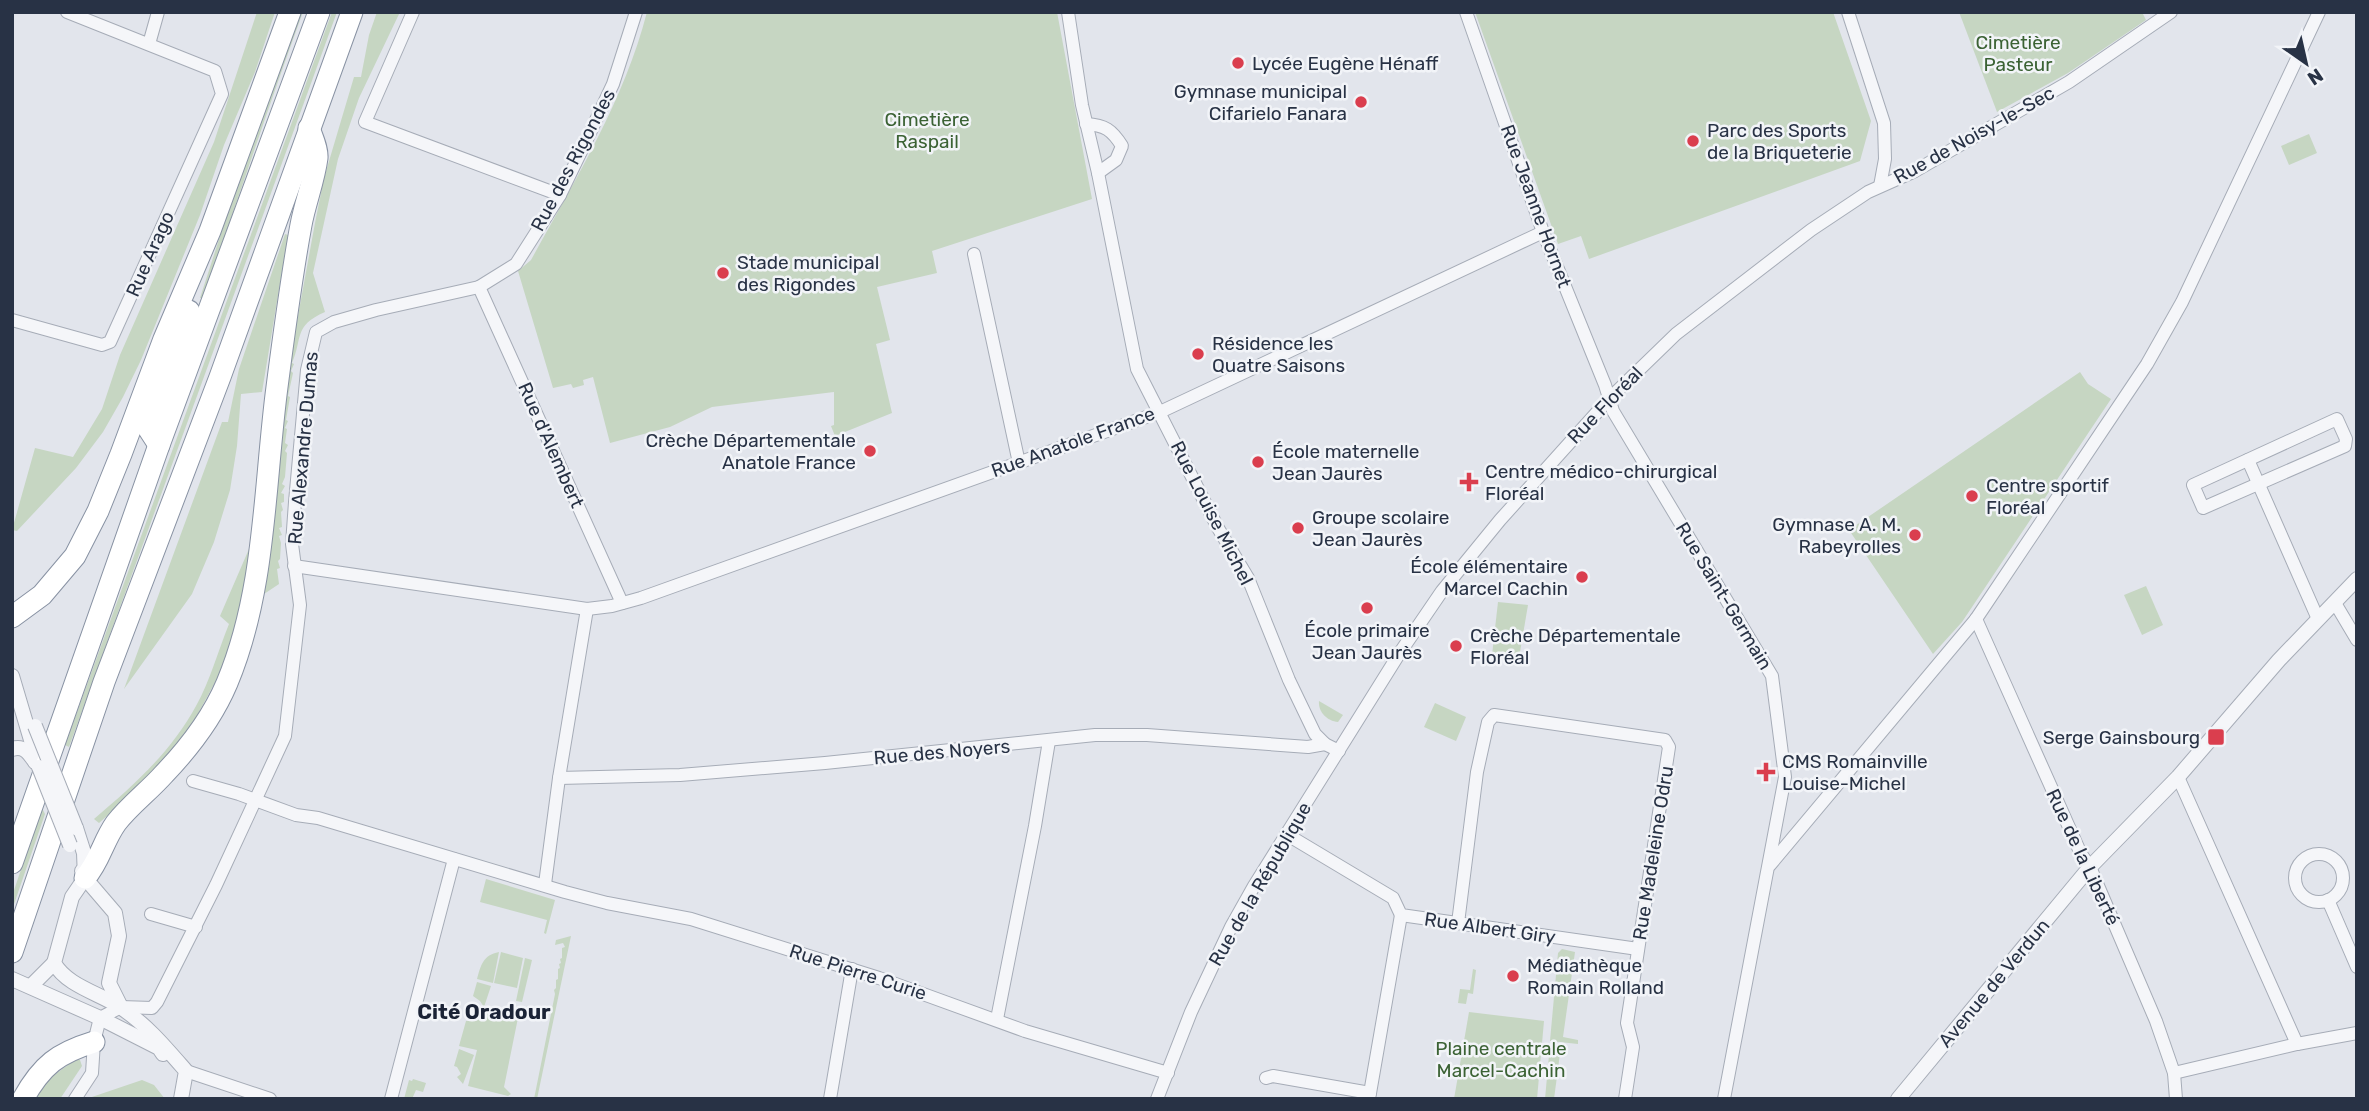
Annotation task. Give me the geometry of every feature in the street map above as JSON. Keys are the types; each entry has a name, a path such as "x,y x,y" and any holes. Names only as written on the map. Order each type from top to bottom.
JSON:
{"highway":[{"path":"12,617 41,595 75,556 107,488 147,381 210,231 290,12"},
{"path":"12,863 159,445 319,12"},
{"path":"12,952 104,682 220,377 352,12"},
{"path":"85,878 95,866 117,822 166,773 189,744 226,686 240,648 252,600 261,541 270,441 292,276 318,155 309,128"},
{"path":"159,445 148,428 171,370 208,246 210,231"},
{"path":"23,1099 50,1061 71,1049 94,1042"}],"street":[{"path":"67,12 149,44 158,12"},
{"path":"413,12 365,122 560,195"},
{"name":"Rue des Rigondes","path":"479,287 516,264 560,195 613,84 636,12"},
{"name":"Rue Louise Michel","path":"1068,12 1086,124 1137,369 1218,528 1248,578 1308,721 1325,744 1339,751"},
{"name":"Rue Jeanne Hornet","path":"1466,12 1543,232 1609,399"},
{"path":"1848,12 1884,123 1885,159 1880,186"},
{"name":"Rue de Noisy-le-Sec","path":"1880,186 1915,171 2069,82 2171,12"},
{"path":"1769,866 1976,619 2165,335 2319,12"},
{"name":"Rue Arago","path":"12,320 102,345 110,342 222,94 215,71 149,44"},
{"path":"1086,124 1101,124 1114,132 1122,146 1116,160 1098,173"},
{"name":"Rue Floréal","path":"1339,751 1442,591 1519,498 1609,399 1676,334 1811,230 1880,186"},
{"name":"Rue Anatole France","path":"294,566 587,610 622,603 1160,412 1543,232"},
{"path":"974,254 1019,463"},
{"name":"Rue Alexandre Dumas","path":"121,1007 152,1008 196,927 285,736 300,605 292,544 298,462 307,370 316,332 334,321 479,287"},
{"name":"Rue d'Alembert","path":"479,287 622,603"},
{"name":"Rue Saint-Germain","path":"1609,399 1613,411 1772,676 1785,776 1724,1099"},
{"path":"2337,419 2346,439 2345,446 2203,508 2193,485 2248,460 2337,419"},
{"path":"2248,460 2318,619"},
{"name":"Avenue de Verdun","path":"1898,1099 2090,867 2178,777 2318,619 2357,579"},
{"path":"2334,603 2357,640"},
{"path":"545,884 558,778 587,610"},
{"name":"Rue de la Liberté","path":"1976,619 2081,854 2090,867 2156,1021 2174,1073 2176,1099"},
{"path":"14,682 26,741 85,878 115,913 119,936 109,983 121,1007"},
{"name":"Rue Madeleine Odru","path":"1458,923 1477,772 1488,722 1494,715 1665,740 1668,747 1627,1024 1633,1047 1625,1099"},
{"name":"Rue des Noyers","path":"558,778 680,775 825,764 1095,736 1147,735 1308,747 1325,744"},
{"path":"26,741 76,828 84,853 85,878 72,898 54,963 31,986"},
{"path":"997,1019 1049,741"},
{"name":"Rue de la République","path":"1157,1099 1191,1013 1227,936 1286,834 1339,751"},
{"path":"2178,777 2297,1044"},
{"name":"Rue Pierre Curie","path":"193,781 296,815 318,818 607,902 691,919 852,969 1025,1031 1168,1073"},
{"name":"Rue Albert Giry","path":"1286,834 1393,898 1401,915 1638,949"},
{"path":"391,1099 454,859"},
{"path":"2328,900 2357,967"},
{"path":"151,914 196,927"},
{"path":"1266,1078 1273,1076 1369,1096 1401,915"},
{"path":"54,963 64,975 121,1007 152,1032 186,1071 270,1099"},
{"path":"830,1099 852,969"},
{"path":"14,980 100,1018 159,1048 179,1075 180,1099"},
{"path":"75,1099 92,1073 94,1042 100,1018 121,1007"},
{"path":"2174,1073 2357,1033"},
{"path":"180,1099 186,1071"}],"green space":[{"path":"257,12 275,12 200,215 141,360 103,432 76,468 17,531 12,530 35,448 73,457 102,409 120,355 214,142"},
{"path":"301,12 216,262 203,298 200,298 223,227"},
{"path":"332,12 337,12 69,747 65,745"},
{"path":"377,12 400,12 359,98 338,159 313,273 325,312 303,328 292,363 288,421 285,428 285,443 288,445 282,484 285,486 281,493 284,494 284,502 281,503 282,527 279,528 282,535 279,536 279,584 258,598 246,650 225,701 211,725 180,769 129,823 113,847 112,838 187,757 207,728 241,656 257,598 269,531 295,332 324,178 354,77 361,77 369,35"},
{"name":"Cimetière Raspail","path":"647,12 1057,12 1092,199 932,251 937,273 877,287 890,340 876,344 892,413 835,436 831,426 834,425 834,392 712,407 670,427 610,443 593,377 583,380 584,385 573,388 571,384 553,388 518,271 531,260 597,139 625,77"},
{"name":"Parc des Sports de la Briqueterie","path":"1475,12 1833,12 1871,121 1860,161 1589,259 1581,236 1558,244"},
{"name":"Cimetière Pasteur","path":"1959,12 2142,12 2146,20 2068,73 1997,112"},
{"path":"2309,134 2317,153 2289,165 2281,146"},
{"path":"285,234 288,235 262,392 241,394 230,490 214,542 192,594 124,689 222,422 228,422 239,369"},
{"name":"Centre sportif Floréal","path":"2080,372 2088,384 2111,399 1962,622 1933,654 1849,530"},
{"path":"252,542 238,619 221,671 192,725 157,772 99,823 94,819 163,753 196,706 229,624 220,616"},
{"path":"2146,586 2163,625 2142,635 2124,595"},
{"path":"1498,602 1528,605 1519,658 1492,655"},
{"path":"1319,701 1343,715 1338,722 1324,715"},
{"path":"1435,703 1466,717 1456,741 1424,727"},
{"path":"42,808 45,814 12,910 12,896"},
{"path":"486,879 555,900 546,934 547,920 480,902"},
{"path":"571,936 537,1099 534,1099 562,948 565,947 563,943 555,945 556,940"},
{"path":"1562,949 1575,952 1563,1037 1578,1040 1578,1044 1550,1041 1558,953"},
{"path":"499,952 493,983 477,979 486,958"},
{"path":"501,952 523,958 517,988 494,983"},
{"path":"525,958 532,960 522,1002 516,1001"},
{"path":"1473,969 1476,970 1473,994 1468,993 1466,1004 1458,1003 1460,989 1470,990"},
{"path":"477,982 491,986 484,1007 473,996"},
{"path":"515,1007 520,1008 504,1087 511,1094 508,1096 468,1086 477,1050 459,1046 466,1021 485,1015 486,1009 512,1015"},
{"name":"Plaine centrale Marcel-Cachin","path":"1469,1012 1544,1021 1537,1099 1454,1099"},
{"path":"1550,1044 1561,1046 1554,1099 1545,1099"},
{"path":"459,1049 474,1055 463,1084 457,1077 461,1074 454,1066"},
{"path":"76,1059 80,1060 82,1066 60,1099 35,1099 46,1081"},
{"path":"142,1080 154,1085 165,1099 86,1099"},
{"path":"409,1080 426,1083 423,1092 416,1090 412,1099 404,1099"}],"place":[{"name":"Lycée Eugène Hénaff","path":"1238,63"},
{"name":"Gymnase municipal Cifarielo Fanara","path":"1361,102"},
{"name":"Parc des Sports de la Briqueterie","path":"1693,141"},
{"name":"Stade municipal des Rigondes","path":"723,273"},
{"name":"Résidence les Quatre Saisons","path":"1198,354"},
{"name":"Crèche Départementale Anatole France","path":"870,451"},
{"name":"École maternelle Jean Jaurès","path":"1258,462"},
{"name":"Centre médico-chirurgical Floréal","path":"1469,482"},
{"name":"Centre sportif Floréal","path":"1972,496"},
{"name":"Groupe scolaire Jean Jaurès","path":"1298,528"},
{"name":"Gymnase A. M. Rabeyrolles","path":"1915,535"},
{"name":"École élémentaire Marcel Cachin","path":"1582,577"},
{"name":"École primaire Jean Jaurès","path":"1367,608"},
{"name":"Crèche Départementale Floréal","path":"1456,646"},
{"name":"Serge Gainsbourg","path":"2216,737"},
{"name":"CMS Romainville Louise-Michel","path":"1766,772"},
{"name":"Médiathèque Romain Rolland","path":"1513,976"}],"district":[{"name":"Cité Oradour","path":"484,1011"}]}
